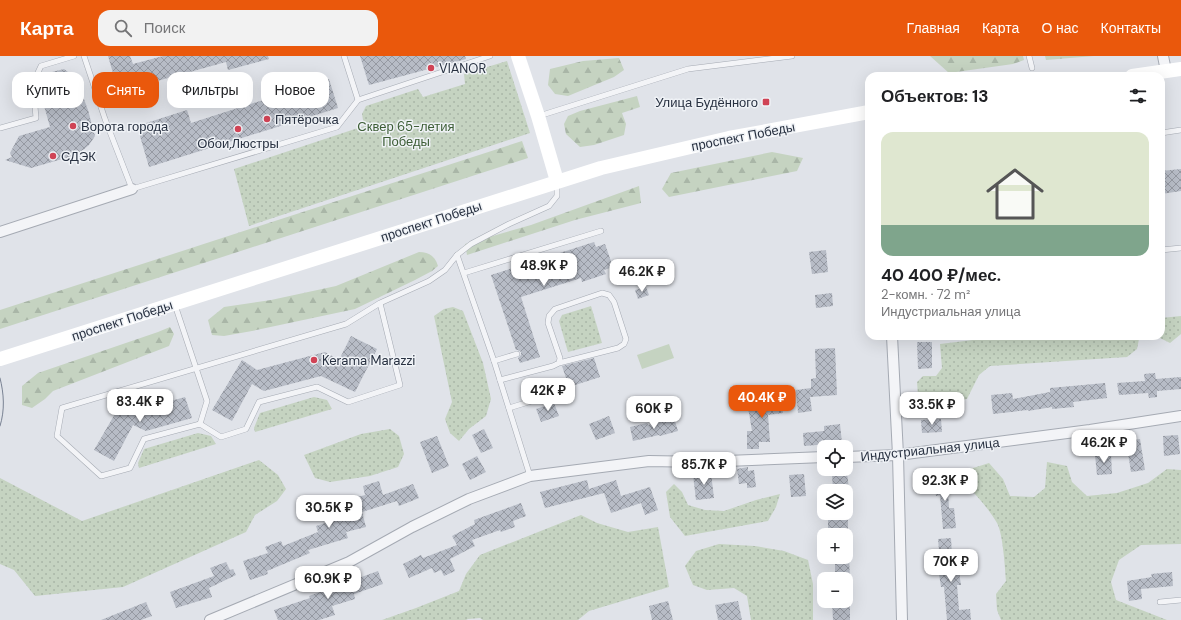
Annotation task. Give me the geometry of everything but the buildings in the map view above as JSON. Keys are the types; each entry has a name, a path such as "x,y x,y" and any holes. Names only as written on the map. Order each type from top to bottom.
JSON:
{"main road":[{"path":"518,56 538,116 557,181"},
{"path":"1159,72 1181,69"},
{"name":"проспект Победы","path":"0,359 601,168 729,138 865,113"}],"street":[{"path":"1164,56 1166,71"},
{"path":"0,232 132,189"},
{"path":"892,340 898,455 902,620"},
{"name":"Индустриальная улица","path":"853,457 898,455 1090,430 1181,416"},
{"path":"210,620 349,562 412,527 469,499 530,476 649,461 702,462 817,457"}],"lane":[{"path":"0,128 36,118 33,83 41,66 74,56"},
{"path":"84,56 132,189 338,127 358,100 490,56"},
{"path":"344,56 358,100"},
{"path":"538,116 688,69 758,58 792,56"},
{"path":"1030,56 1032,68"},
{"path":"1165,132 1181,130"},
{"path":"380,304 400,385 348,402 317,387 258,402 246,429 221,437 200,424 144,439 130,468 101,476 58,436 62,408 346,324 380,304 429,281 445,270 457,255 471,244 509,224 549,206 557,196 557,181"},
{"path":"464,274 601,231"},
{"path":"1165,250 1181,248"},
{"path":"457,255 494,361 530,476"},
{"path":"500,380 618,348 624,344 626,339 614,302 609,295 602,293 555,309 549,316 548,323 560,358 559,363"},
{"path":"174,303 206,401 200,424"},
{"path":"494,361 517,354"},
{"path":"509,408 561,392"},
{"path":"1160,602 1181,600"}],"green space":[{"path":"930,56 1023,56 1024,60 1013,64 948,72"},
{"path":"1045,56 1094,56 1046,60"},
{"path":"619,58 624,70 614,77 568,96 555,94 548,85 550,69 583,61"},
{"name":"Сквер 65-летия Победы","path":"507,61 530,133 249,226 234,169 364,126 362,114 366,106 418,89 423,97 465,84 464,74"},
{"path":"637,96 640,107 622,113 626,124 624,135 594,145 580,147 566,134 564,124 568,116 580,111"},
{"name":"Сквер 65-летия Победы","path":"522,141 528,158 0,329 0,310"},
{"path":"772,152 803,158 797,171 669,197 662,189 671,173"},
{"path":"639,186 641,203 575,220 467,255 465,244 531,225"},
{"path":"419,252 431,255 438,266 415,280 355,309 252,331 224,336 212,335 208,320 224,307 271,300 336,286"},
{"path":"591,306 602,343 568,352 559,321 562,315"},
{"path":"453,307 463,311 483,363 491,399 486,416 469,429 459,441 450,433 445,419 452,402 434,316 444,309"},
{"path":"1181,316 1181,334 1170,343 1164,340 1165,318"},
{"path":"170,327 174,334 169,346 53,391 32,408 22,405 22,386 38,373"},
{"path":"973,340 1139,340 1137,349 1127,357 990,366 979,375 967,399 948,402 935,402 929,401 918,395 917,382 923,376 936,376 942,368 940,344"},
{"path":"669,344 674,358 642,369 637,355"},
{"path":"314,397 327,400 332,409 255,432 254,428 260,413"},
{"path":"390,429 399,436 404,454 398,467 370,476 330,482 315,478 304,455 361,434"},
{"path":"198,433 211,436 216,444 139,468 138,463 144,449"},
{"path":"259,460 278,475 286,489 277,501 255,515 246,532 123,587 35,596 14,570 0,564 0,478 82,521"},
{"path":"1047,462 1067,466 1072,482 1087,496 1117,493 1148,483 1167,469 1181,470 1181,544 1141,545 1119,560 1111,582 1116,600 1167,620 1001,620 997,610 996,594 1006,581 1001,535 997,523 979,498 966,484 970,469 989,463 1003,479 1010,496 1034,497 1045,488"},
{"path":"674,484 682,492 688,505 705,510 724,511 756,500 780,494 776,507 768,521 685,536 670,517 666,492"},
{"path":"581,515 597,523 628,532 658,527 669,587 589,611 578,620 483,620 480,618 466,620 382,620 459,591 466,574 480,555"},
{"path":"719,544 755,546 784,551 808,560 813,584 813,620 751,620 747,596 734,588 707,590 693,585 685,566 696,551"}],"tram line":[{"path":"0,378 3,402 3,414 0,426"}],"place":[{"name":"VIANOR","path":"431,68"},
{"name":"Улица Будённого","path":"766,102"},
{"name":"Пятёрочка","path":"267,119"},
{"name":"Ворота города","path":"73,126"},
{"name":"Обои,Люстры","path":"238,129"},
{"name":"СДЭК","path":"53,156"},
{"name":"Kerama Marazzi","path":"314,360"}]}
